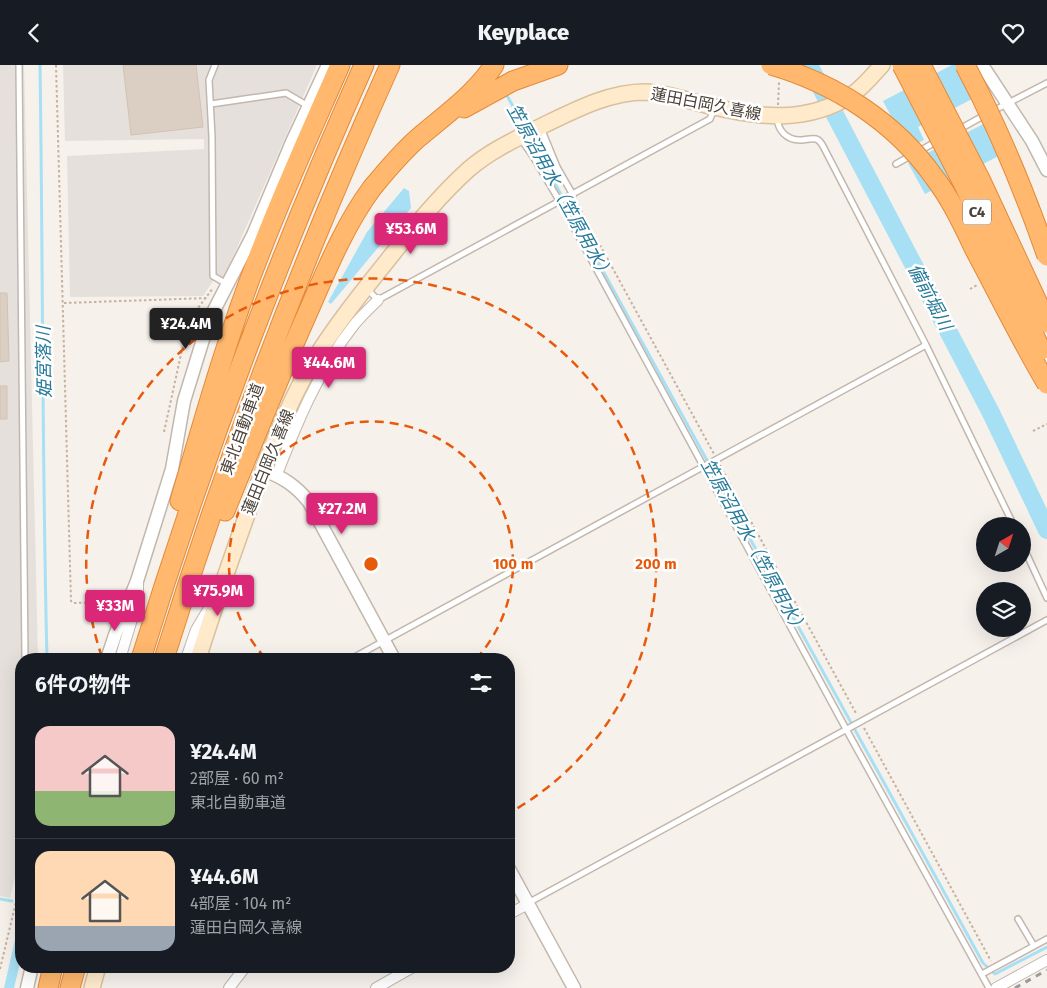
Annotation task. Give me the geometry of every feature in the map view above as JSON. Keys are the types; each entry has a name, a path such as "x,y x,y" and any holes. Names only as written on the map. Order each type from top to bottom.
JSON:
{"highway":[{"path":"159,600 182,494 212,392 258,259 300,155 340,65"},
{"name":"東北自動車道","path":"143,653 159,600 222,418 316,174 364,65"},
{"name":"東北自動車道","path":"166,653 249,407 335,191 390,65"},
{"path":"483,89 494,65"},
{"path":"180,607 217,532 284,366 344,232 357,209 402,154 431,128 483,89 514,81 558,65"},
{"path":"771,65 788,74 843,95 884,123 902,139 935,177 951,202 1031,357 1047,384"},
{"name":"C4","path":"902,65 965,187 1047,362"},
{"name":"C4","path":"921,65 980,179 1047,323"},
{"path":"936,65 1047,292"},
{"path":"966,65 1002,139 1029,205 1047,256"},
{"path":"48,988 51,973"},
{"path":"70,988 74,973"}],"main road":[{"name":"蓮田白岡久喜線","path":"200,653 219,592 270,472 288,410 308,371 329,336 366,288 437,201 470,168 494,151 519,137 594,103 617,95 646,92 742,113 777,117 815,112 851,95 870,79 882,65"},
{"path":"92,988 96,973"}],"street":[{"path":"109,653 137,581 172,469 184,401 209,320 218,301 221,285 253,235 308,106 328,65"},
{"path":"982,65 1032,141 1047,170"},
{"path":"378,300 354,325 320,379 297,425 270,472 287,480 301,491 309,502 391,653"},
{"path":"122,653 138,599 137,581"},
{"path":"188,653 196,629 219,592"},
{"path":"515,880 574,988"},
{"path":"515,911 528,904"},
{"path":"996,988 1047,960"},
{"path":"27,988 30,973"},
{"path":"229,988 241,973"},
{"path":"376,988 403,973"}],"lane":[{"path":"19,65 26,653"},
{"path":"215,65 209,79 213,276 221,285"},
{"path":"896,164 1047,83"},
{"path":"211,104 286,93 308,106"},
{"path":"366,288 378,300 710,119 715,107"},
{"path":"777,117 780,131 786,135 796,140 815,139 824,147 926,345 1010,517"},
{"path":"541,127 557,167 573,195"},
{"path":"519,137 560,202 989,988"},
{"path":"362,653 926,345"},
{"path":"1031,563 1047,598"},
{"path":"528,904 1047,620"},
{"path":"1018,919 1034,946"},
{"path":"983,974 1047,939"}],"path":[{"path":"56,65 71,601 73,603 120,602 127,604"},
{"path":"777,117 788,74"},
{"path":"573,195 994,968"},
{"path":"164,433 187,327 204,297 221,285"},
{"path":"63,303 204,297 218,301"},
{"path":"1033,431 1047,424"},
{"path":"0,968 15,906"}],"shaded area":[{"path":"0,65 24,65 38,653 15,653 15,877 10,898 0,896"},
{"path":"63,65 317,65 225,275 220,283 213,281 203,296 70,297 67,156 204,149 204,139 65,141"}],"water":[{"path":"952,65 957,65 974,98 918,127 924,140 908,148 883,101"},
{"path":"999,116 1016,147 925,194 908,163"},
{"path":"404,188 409,191 411,208 331,304 328,302 367,232"},
{"path":"15,939 15,973 18,973 14,988 4,988"}],"building":[{"path":"123,65 196,65 203,127 131,135"},
{"path":"0,293 7,293 9,361 0,362"},
{"path":"0,386 7,386 7,419 0,419"}],"waterway":[{"name":"姫宮落川","path":"40,65 47,653"},
{"name":"備前堀川","path":"809,65 991,413 1047,530"},
{"name":"笠原沼用水（笠原用水）","path":"505,92 526,130"},
{"name":"笠原沼用水（笠原用水）","path":"530,138 983,963 995,974 1047,947"},
{"path":"0,899 12,901"}],"railway":[{"path":"1015,988 1047,970"}]}
